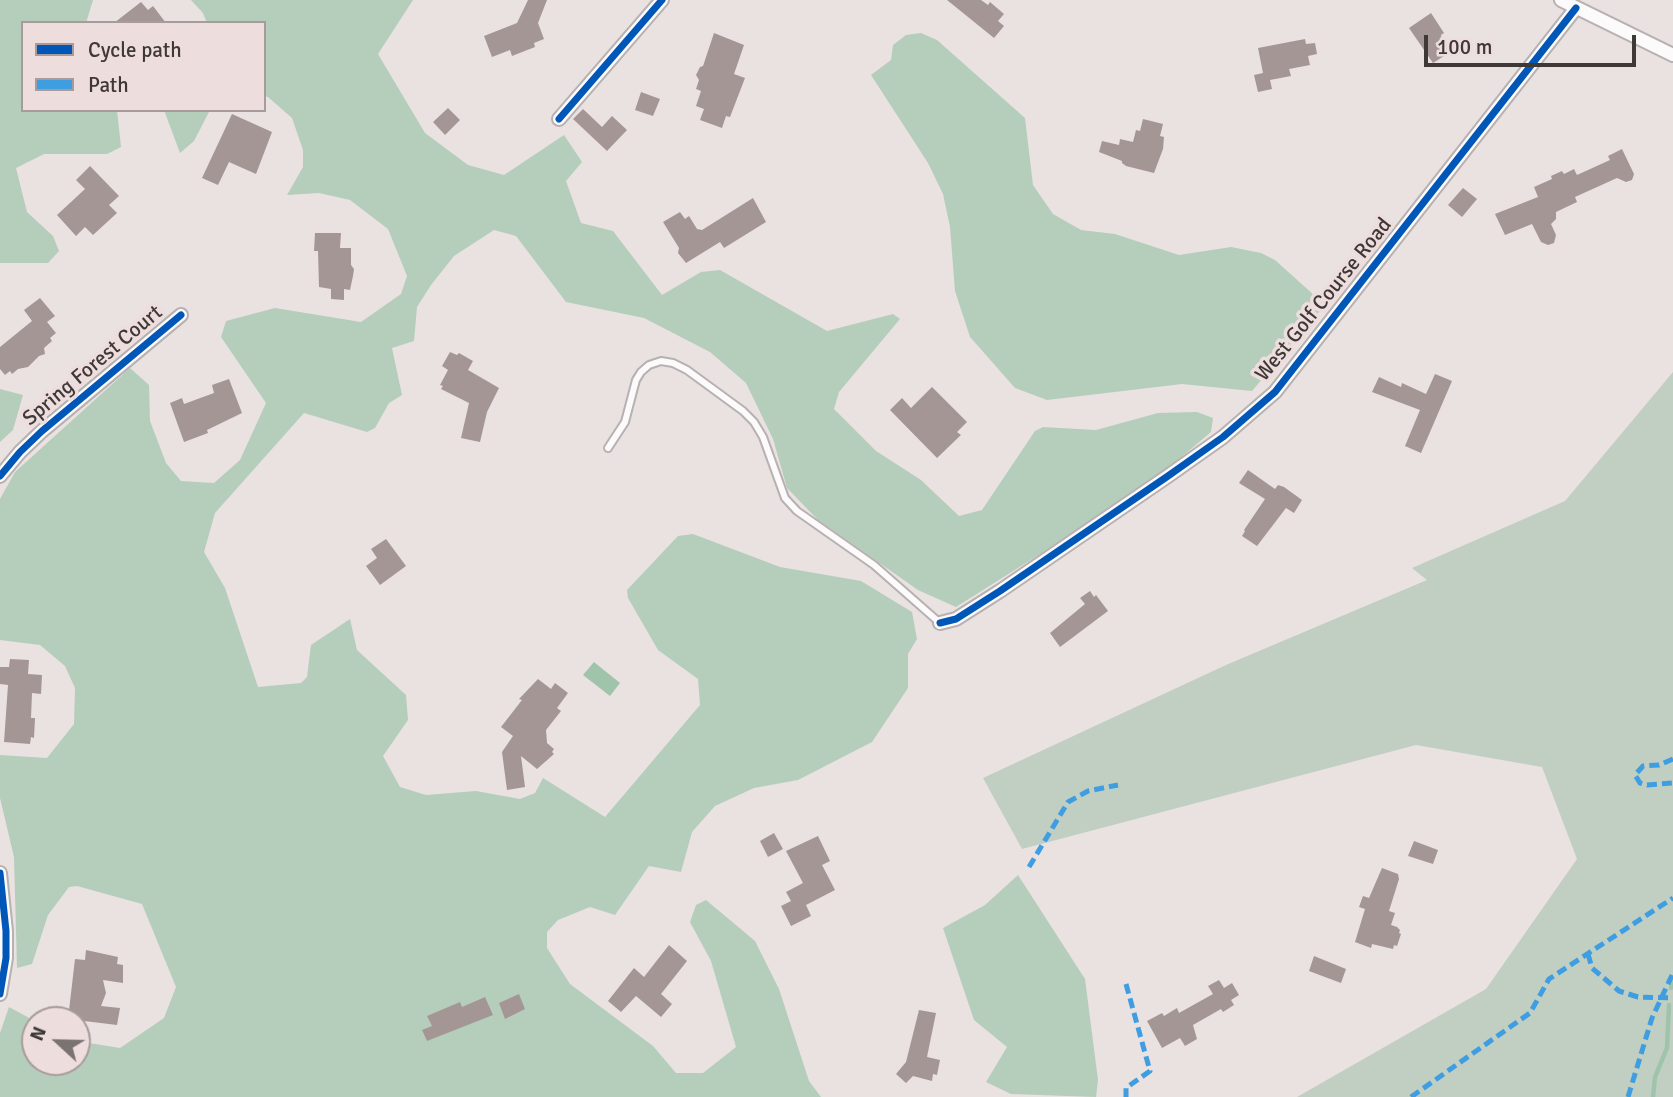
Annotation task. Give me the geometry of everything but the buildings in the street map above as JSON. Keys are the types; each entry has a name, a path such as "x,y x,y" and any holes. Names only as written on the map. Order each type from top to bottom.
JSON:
{"street":[{"path":"559,119 662,0"},
{"path":"1561,0 1673,55"},
{"name":"West Golf Course Road","path":"940,623 956,619 1000,591 1168,477 1223,437 1275,392 1576,8"},
{"name":"Spring Forest Court","path":"0,476 20,452 43,431 181,315"},
{"path":"0,873 6,958 0,994"}],"lane":[{"path":"608,447 625,422 636,380 641,372 649,365 661,361 687,370 754,422 763,438 785,498 797,511 874,565 940,623"}],"shaded area":[{"path":"0,0 93,0 87,21 21,21 21,112 117,112 121,147 107,154 44,154 16,168 27,212 53,236 59,251 48,263 0,263"},
{"path":"191,0 413,0 378,54 425,133 468,165 504,175 564,135 582,162 566,181 581,223 613,231 662,295 701,272 720,270 827,331 893,314 900,319 839,392 834,409 876,451 921,480 959,516 982,510 1035,431 1043,427 1096,430 1158,413 1197,412 1213,418 1211,432 1145,488 956,607 918,590 818,520 787,488 773,439 746,383 710,352 644,318 566,302 516,236 494,230 454,256 417,307 414,341 392,348 402,395 389,403 375,428 367,432 304,413 215,513 204,552 225,588 258,687 301,683 307,677 311,645 350,619 357,650 406,695 408,720 383,756 400,787 426,795 476,791 520,799 535,793 543,778 605,817 700,705 698,679 658,650 628,598 627,590 678,536 693,534 780,567 861,581 912,612 917,639 908,654 908,688 872,742 798,780 754,788 715,806 692,832 681,872 649,866 615,915 590,907 558,920 547,932 547,948 570,984 653,1046 676,1073 703,1073 736,1047 711,961 690,922 696,905 706,900 755,941 779,989 809,1081 821,1097 0,1097 0,1033 9,1007 21,1013 21,1076 91,1076 91,1043 120,1048 164,1018 176,987 142,904 77,886 69,887 48,915 32,964 17,968 14,857 0,798 0,755 47,758 74,724 75,688 65,666 40,645 0,640 0,499 15,472 130,368 149,385 150,421 166,463 181,481 214,483 240,460 266,403 221,337 226,321 275,308 361,322 401,294 407,276 388,229 350,200 319,193 287,195 303,167 303,150 292,118 266,96 266,21 206,21"},
{"path":"921,33 937,40 1025,118 1033,185 1053,214 1081,230 1115,234 1179,255 1231,247 1261,253 1275,260 1325,305 1252,391 1182,384 1047,400 1015,388 970,337 955,291 950,227 943,194 928,163 871,75 891,60 893,45 906,35"},
{"path":"165,112 209,112 194,141 180,153"},
{"path":"1673,372 1673,1097 1297,1097 1486,989 1577,859 1542,767 1416,745 1022,849 983,778 1226,665 1427,580 1412,568 1565,501"},
{"path":"0,389 23,395 13,430 0,442"},
{"path":"594,662 620,683 610,696 583,675"},
{"path":"1018,875 1085,979 1098,1080 1096,1097 1011,1094 986,1082 1007,1047 974,1020 943,928 985,905"}],"waterway":[{"path":"1671,988 1673,980"},
{"path":"1653,1097 1655,1077 1667,1048 1669,1005"}],"marked path":[{"path":"1673,759 1659,765 1643,766 1635,775 1640,783 1647,785 1673,783"},
{"path":"1029,867 1068,802 1088,791 1118,785"},
{"path":"1411,1097 1530,1013 1549,979 1673,898"},
{"path":"1588,954 1592,968 1619,991 1638,997 1673,998"},
{"path":"1628,1097 1652,1018 1673,973"},
{"path":"1126,984 1150,1071 1126,1088 1126,1097"}],"cycle path":[{"path":"559,119 662,0"},
{"path":"940,623 956,619 1000,591 1168,476 1223,437 1275,392 1576,8"},
{"path":"0,476 42,431 181,315"},
{"path":"0,873 6,931 6,958 0,994"}]}
